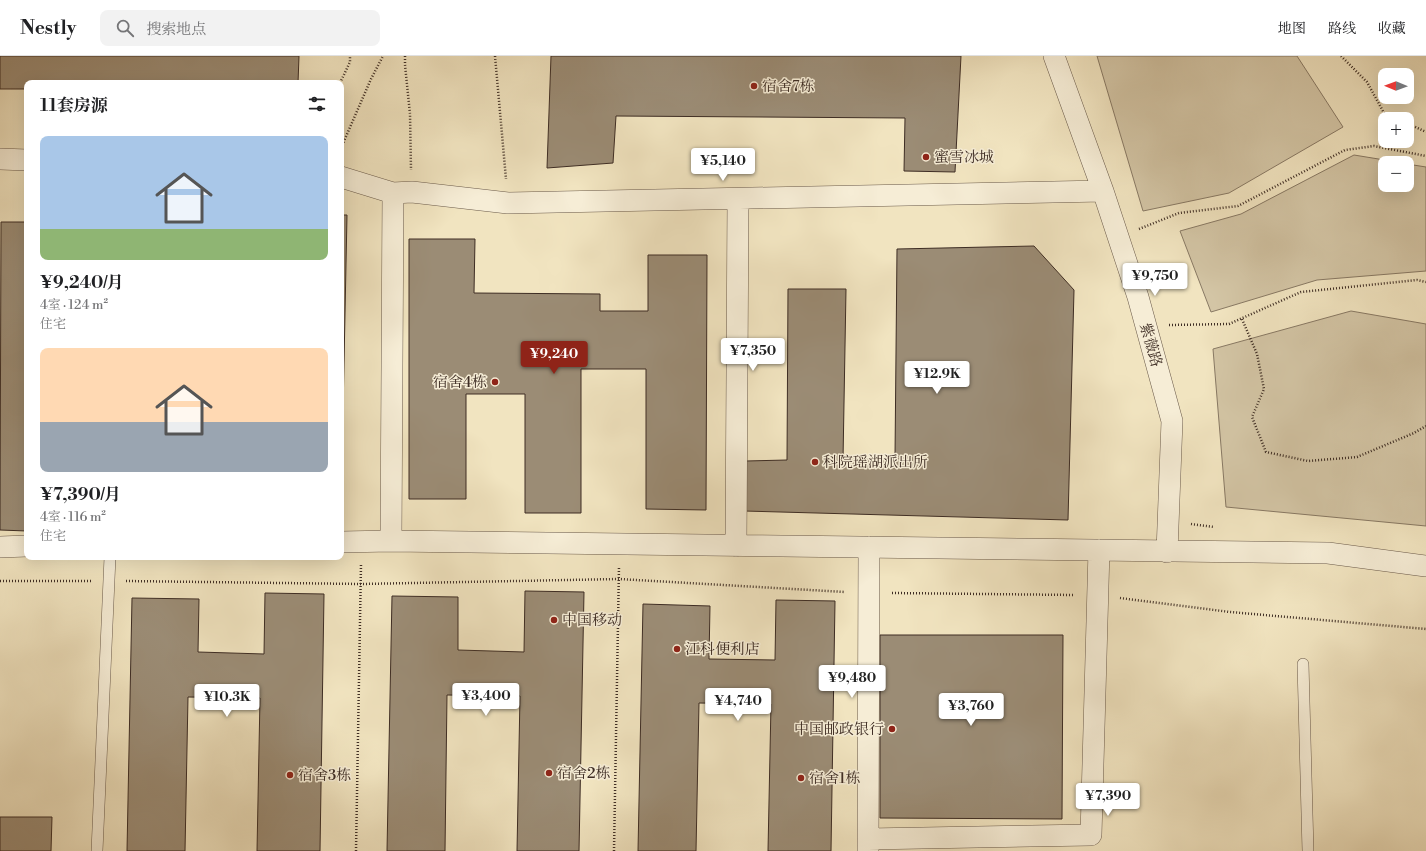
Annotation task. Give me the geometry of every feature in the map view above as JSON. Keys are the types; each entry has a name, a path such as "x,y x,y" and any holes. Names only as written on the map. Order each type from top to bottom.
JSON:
{"street":[{"name":"紫薇路","path":"1054,56 1103,191 1138,297 1172,421 1167,552"},
{"path":"0,159 24,160"},
{"path":"344,178 402,193 508,203 1103,191"},
{"path":"391,541 402,193"},
{"path":"736,546 738,199"},
{"path":"344,542 391,541 1328,553 1426,566"},
{"path":"0,547 24,546"},
{"path":"869,547 868,845 1091,835 1099,550"}],"lane":[{"path":"97,851 110,560"},
{"path":"1303,664 1308,851"}],"path":[{"path":"341,80 350,62 350,56"},
{"path":"344,141 371,79 383,56"},
{"path":"402,193 410,114 405,56"},
{"path":"495,56 508,203"},
{"path":"1341,56 1367,82 1383,112"},
{"path":"1414,126 1426,132"},
{"path":"1118,237 1179,213 1238,206 1345,150 1374,146 1426,156"},
{"path":"1145,325 1229,324 1301,292 1417,280 1426,282"},
{"path":"1242,319 1258,354 1264,389 1252,418 1266,452 1308,462 1357,457 1414,433 1426,426"},
{"path":"356,851 362,542"},
{"path":"614,851 620,544"},
{"path":"0,581 361,584 619,579 868,593 1097,596 1230,612 1426,629"}],"shaded area":[{"path":"1097,56 1297,56 1343,127 1229,193 1143,211"},
{"path":"1354,155 1378,159 1378,192 1414,192 1414,165 1426,167 1426,271 1317,280 1211,312 1180,231 1241,214"},
{"path":"1351,311 1426,324 1426,526 1226,507 1213,349"}],"building":[{"path":"0,56 299,56 298,80 24,80 24,89 0,89"},
{"name":"宿舍7栋","path":"551,56 961,56 955,172 904,171 905,118 616,116 613,163 547,168"},
{"path":"344,215 347,215 344,364"},
{"path":"1,222 24,222 24,531 0,530"},
{"name":"宿舍4栋","path":"409,239 475,239 474,293 600,294 600,311 648,311 648,255 707,255 706,510 646,509 646,369 581,369 581,513 525,513 525,394 466,394 466,499 409,499"},
{"path":"1034,246 1074,290 1068,520 744,511 746,461 787,460 788,289 846,289 843,460 895,457 897,249"},
{"name":"宿舍2栋","path":"525,591 584,592 579,851 517,851 520,696 447,695 445,851 387,851 392,596 458,597 458,650 524,652"},
{"name":"宿舍3栋","path":"265,593 324,594 320,851 257,851 260,698 188,697 185,851 127,851 132,598 199,599 198,652 264,654"},
{"name":"宿舍1栋","path":"776,600 835,601 831,851 768,851 771,704 699,703 696,851 638,851 643,604 710,606 709,659 775,660"},
{"path":"880,635 1063,635 1062,819 880,818"},
{"path":"0,817 52,817 51,851 0,851"}],"place":[{"name":"宿舍7栋","path":"754,86"},
{"name":"蜜雪冰城","path":"926,157"},
{"name":"宿舍4栋","path":"495,382"},
{"name":"科院瑶湖派出所","path":"815,462"},
{"name":"中国移动","path":"554,620"},
{"name":"江科便利店","path":"677,649"},
{"name":"中国邮政银行","path":"892,729"},
{"name":"宿舍2栋","path":"549,773"},
{"name":"宿舍3栋","path":"290,775"},
{"name":"宿舍1栋","path":"801,778"}]}
